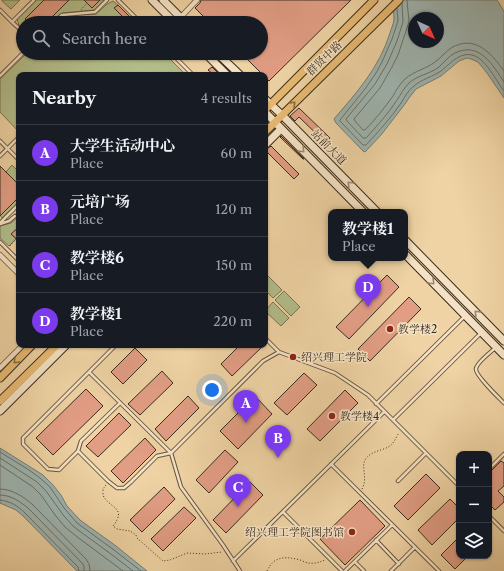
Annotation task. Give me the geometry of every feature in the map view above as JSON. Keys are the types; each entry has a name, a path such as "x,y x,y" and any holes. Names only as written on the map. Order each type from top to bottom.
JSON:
{"main road":[{"path":"152,0 173,16"},
{"path":"163,0 176,16"},
{"name":"群贤中路","path":"268,104 374,0"},
{"name":"群贤中路","path":"268,129 399,0"},
{"path":"212,60 224,72"},
{"path":"224,60 237,72"},
{"name":"站前大道","path":"268,107 282,115 374,209"},
{"name":"站前大道","path":"268,110 274,122 360,209"},
{"path":"268,142 281,129"},
{"path":"408,243 504,341"},
{"path":"408,257 504,355"},
{"path":"0,378 29,348"},
{"path":"0,401 55,348"},
{"path":"0,411 63,348"}],"street":[{"path":"184,16 194,1"},
{"path":"0,256 16,271"},
{"path":"0,368 20,348"}],"lane":[{"path":"18,16 34,0"},
{"path":"60,16 62,14 95,12 107,0"},
{"path":"118,0 134,16"},
{"path":"0,10 16,26"},
{"path":"12,22 16,18"},
{"path":"0,76 16,60"},
{"path":"178,60 190,72"},
{"path":"0,156 16,140"},
{"path":"0,141 16,157"},
{"path":"0,223 16,207"},
{"path":"0,223 10,221 14,216"},
{"path":"0,242 16,258"},
{"path":"376,404 465,316"},
{"path":"393,420 482,332"},
{"path":"268,341 279,352 334,373 368,396 456,483"},
{"path":"496,347 478,365 476,372 504,403"},
{"path":"113,348 23,438 23,444 48,469 59,470 78,451 81,441 120,403"},
{"path":"78,451 117,488 124,488 157,456 171,454 263,361 279,352"},
{"path":"89,372 171,454 181,488 240,571"},
{"path":"233,561 384,412"},
{"path":"398,481 426,453"},
{"path":"492,466 504,454"},
{"path":"331,464 438,571"},
{"path":"283,512 344,571 392,525"},
{"path":"492,519 504,531"},
{"path":"376,540 398,564"},
{"path":"391,571 415,548"},
{"path":"355,562 364,571"}],"path":[{"path":"77,13 87,3"},
{"path":"0,166 16,182"},
{"path":"7,249 16,239"},
{"path":"359,492 365,481 365,461 370,454 392,445 402,429"},
{"path":"110,482 103,488 103,495 117,509 119,515 113,526 117,529 130,531 136,535 137,538 163,561 170,560 187,553 205,554 227,551"},
{"path":"267,571 270,565 276,560 284,557 309,563 317,563 329,558"}],"green space":[{"path":"2,0 20,0 11,9"},
{"path":"36,0 105,0 94,10 62,13 59,16 20,16"},
{"path":"113,1 118,5 115,9 123,16 63,16 96,14 107,4"},
{"path":"20,60 171,60 183,72 16,72 16,129 0,112 0,79"},
{"path":"12,165 16,169 15,182 6,172"},
{"path":"16,200 16,205 2,218 0,215"},
{"path":"16,219 16,230 11,234 16,239 9,246 0,238 0,226 11,223"},
{"path":"268,276 282,290 273,298 268,293"},
{"path":"284,291 300,307 291,316 275,300"},
{"path":"273,302 289,318 281,326 268,314 268,308"}],"water":[{"path":"392,0 497,0 504,11 504,98 478,62 467,58 459,61 441,76 416,89 381,135 365,152 336,123 334,119 374,68 385,46 394,22"},
{"path":"0,448 43,475 53,485 67,506 80,520 147,571 77,571 23,516 16,510 0,503"}],"building":[{"path":"44,0 69,0 53,16 28,16"},
{"path":"84,0 100,0 92,8"},
{"path":"201,0 351,0 269,81 268,72 260,72 248,60 268,60 268,16 203,16 195,8"},
{"path":"118,5 129,16 122,16 114,8"},
{"path":"212,67 217,72 210,72 208,70"},
{"path":"299,108 330,138 326,143 299,117 295,121 290,116"},
{"path":"281,136 304,159 280,137"},
{"path":"271,146 299,174 294,179 268,153 268,148"},
{"path":"0,166 16,182 16,200 0,216"},
{"path":"16,230 16,238 11,234"},
{"path":"387,275 399,287 349,339 336,327"},
{"name":"教学楼2","path":"409,297 421,309 370,361 358,349"},
{"path":"135,348 147,360 123,384 111,372"},
{"path":"237,348 261,348 232,376 221,364"},
{"path":"162,371 173,383 140,415 128,404"},
{"path":"304,373 317,385 287,415 274,403"},
{"path":"86,389 103,406 53,455 36,438"},
{"name":"教学楼4","path":"345,390 358,403 320,441 307,429"},
{"path":"188,396 199,408 166,441 155,429"},
{"path":"255,396 272,414 238,449 220,431"},
{"path":"119,413 131,425 98,457 86,446"},
{"path":"145,438 156,450 123,483 111,471"},
{"path":"225,450 238,462 209,493 196,480"},
{"path":"501,461 504,463 504,486 498,491 504,497 504,502 495,510 492,507 492,470"},
{"path":"426,474 440,488 408,520 394,506"},
{"path":"250,482 263,495 226,533 213,520"},
{"path":"164,487 175,499 142,532 130,520"},
{"path":"450,499 456,505 456,521 432,545 418,530"},
{"name":"绍兴理工学院图书馆","path":"360,500 385,526 345,565 320,539"},
{"path":"184,507 196,518 163,551 151,539"},
{"path":"456,540 456,559 465,559 455,569 441,555"}],"place":[{"name":"教学楼1","path":"368,307"},
{"name":"教学楼2","path":"390,329"},
{"name":"绍兴理工学院","path":"293,357"},
{"name":"教学楼4","path":"332,416"},
{"name":"大学生活动中心","path":"246,423"},
{"name":"元培广场","path":"278,458"},
{"name":"教学楼6","path":"238,507"},
{"name":"绍兴理工学院图书馆","path":"352,532"}]}
